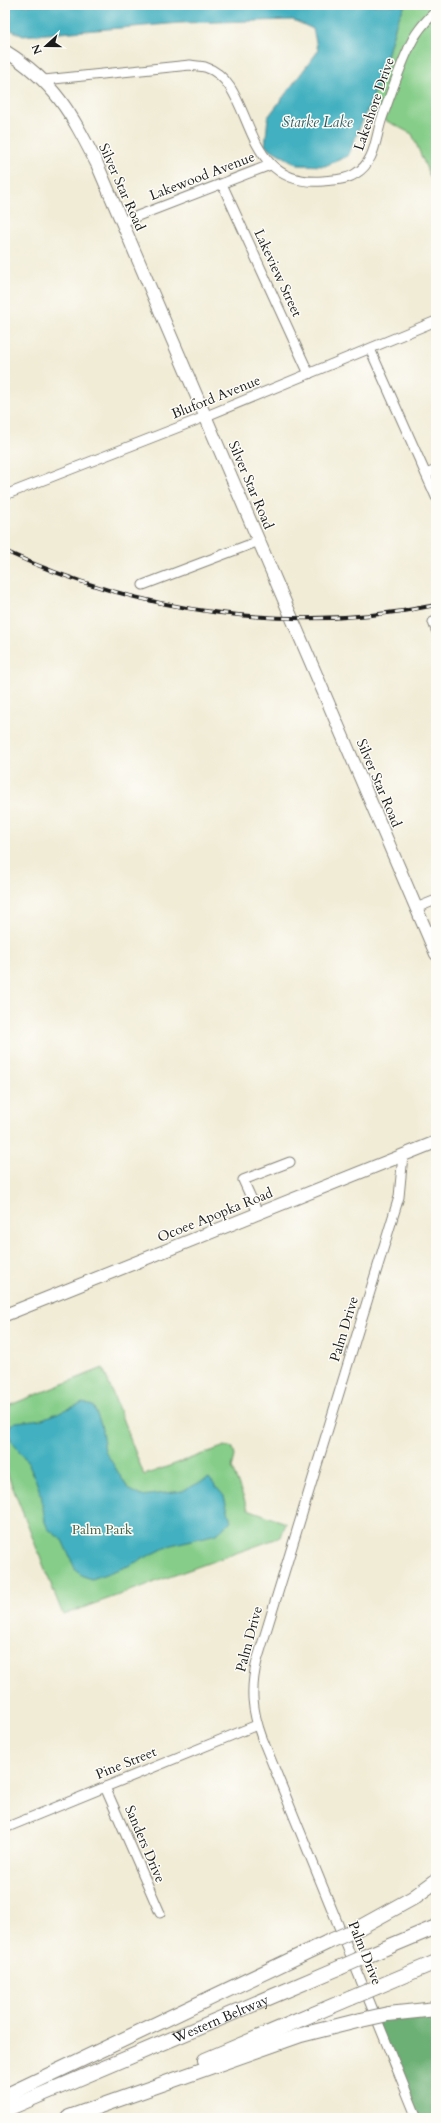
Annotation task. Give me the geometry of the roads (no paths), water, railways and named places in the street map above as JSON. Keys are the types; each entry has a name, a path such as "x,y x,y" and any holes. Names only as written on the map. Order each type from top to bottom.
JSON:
{"highway":[{"path":"5,2096 355,1930 413,1898 436,1881"},
{"name":"Western Beltway","path":"5,2110 436,1927"},
{"path":"69,2118 436,1962"},
{"path":"69,2118 301,2035 388,2014 436,2009"}],"main road":[{"name":"Silver Star Road","path":"5,51 28,65 44,80 71,114 97,164 436,954"},
{"name":"Ocoee Apopka Road","path":"5,1315 436,1142"}],"street":[{"name":"Lakeshore Drive","path":"44,80 190,65 206,67 219,75 232,89 258,146 270,165 290,176 310,182 338,180 356,174 371,158 377,141 381,120 408,49 420,28 436,11"},
{"name":"Lakewood Avenue","path":"122,222 270,165"},
{"name":"Lakeview Street","path":"222,184 309,374"},
{"name":"Bluford Avenue","path":"5,495 205,417 436,321"},
{"path":"370,349 436,497"},
{"path":"426,474 436,470"},
{"path":"143,584 259,542"},
{"path":"416,908 436,900"},
{"name":"Palm Drive","path":"403,1156 399,1197 257,1661 252,1679 252,1696 253,1712 257,1725 417,2118"},
{"path":"258,1213 243,1180 290,1162"},
{"name":"Pine Street","path":"5,1828 257,1725"},
{"name":"Sanders Drive","path":"106,1787 160,1913"}],"water":[{"name":"Starke Lake","path":"5,5 405,5 396,24 382,74 348,156 325,166 298,165 265,146 268,117 318,51 313,29 293,20 181,23 23,36 5,27"},
{"path":"83,1403 93,1406 101,1424 105,1451 129,1490 141,1496 182,1491 209,1478 224,1496 231,1521 217,1534 171,1545 128,1566 92,1579 83,1576 76,1571 62,1540 48,1529 45,1522 41,1495 36,1481 27,1461 12,1442 8,1432 10,1425 16,1422 42,1419"}],"railway":[{"path":"5,551 56,572 108,590 162,603 216,612 271,617 327,618 382,614 436,605"}],"park label":[{"name":"Palm Park","path":"102,1529"}]}
